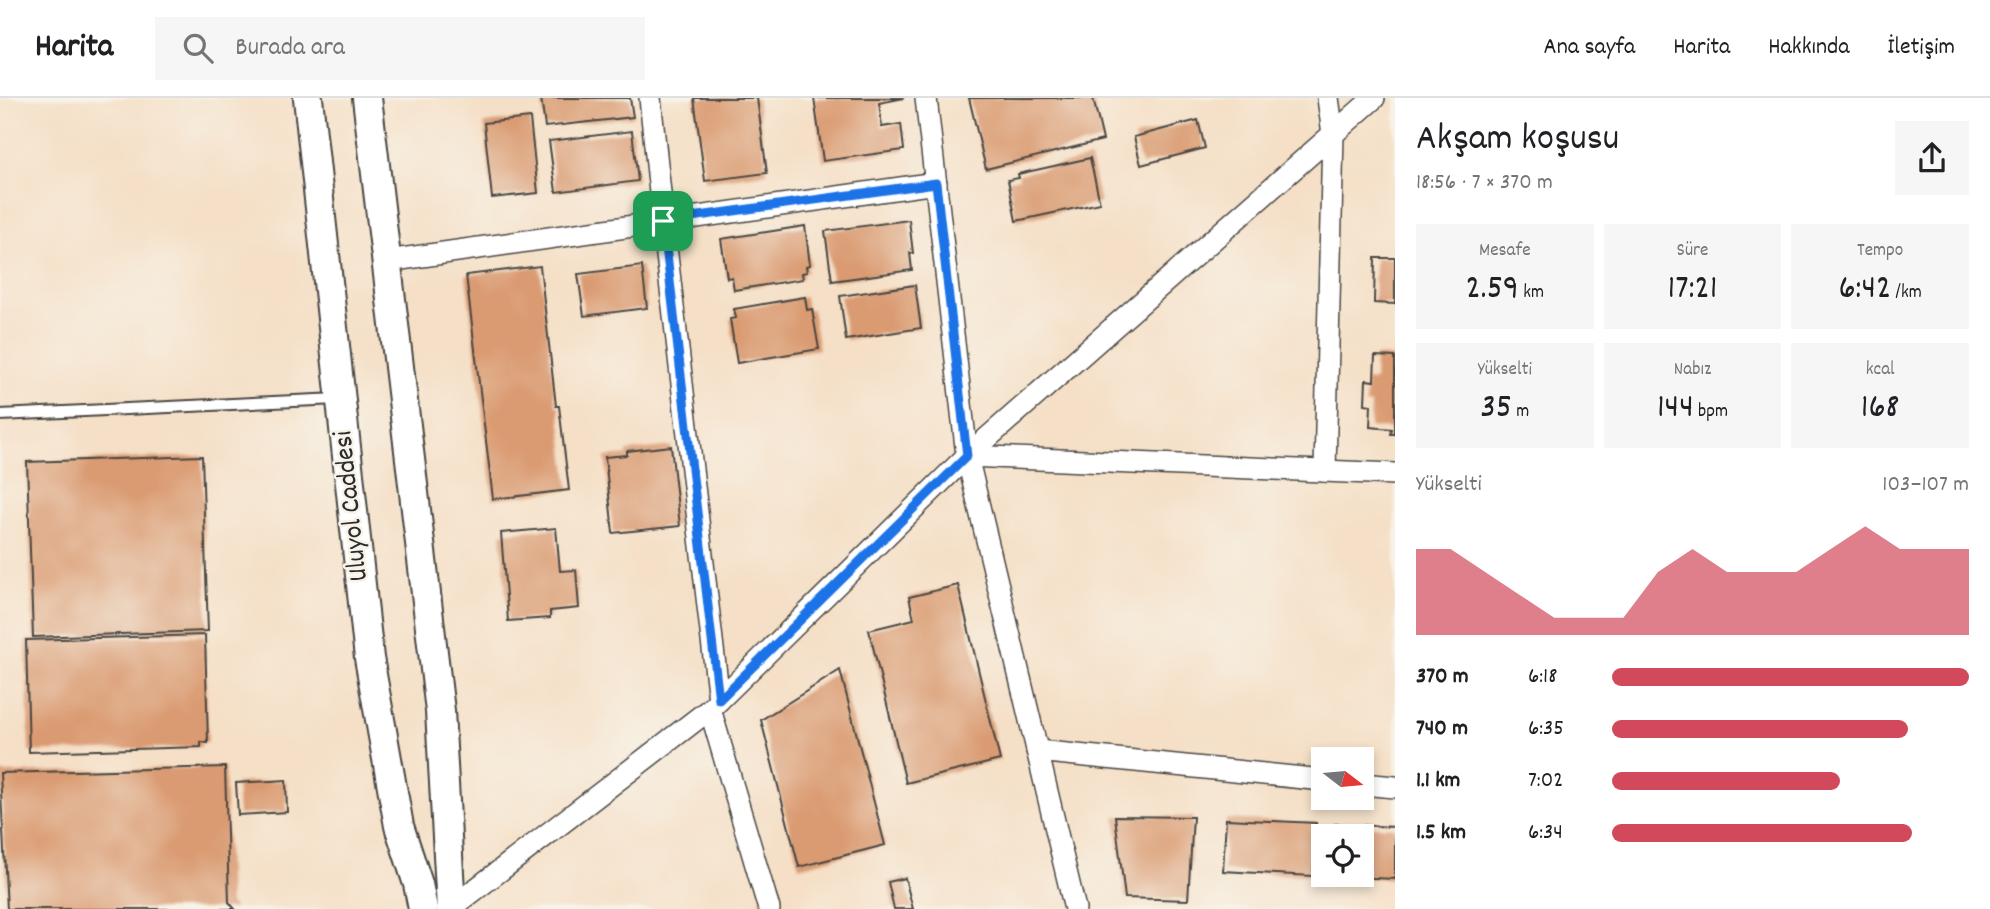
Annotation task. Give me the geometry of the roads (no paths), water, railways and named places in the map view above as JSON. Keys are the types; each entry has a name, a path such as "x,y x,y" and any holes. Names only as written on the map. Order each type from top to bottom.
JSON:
{"main road":[{"name":"Uluyol Caddesi","path":"308,98 369,658 399,826 418,884 423,909"},
{"path":"368,98 440,711 451,908"}],"street":[{"path":"650,98 715,704 769,909"},
{"path":"926,98 967,456 1075,909"},
{"path":"1325,471 1333,134 1328,98"},
{"path":"451,908 715,704 967,456 1374,98"},
{"path":"387,261 936,183"},
{"path":"967,456 1395,474"},
{"path":"1037,751 1311,779"},
{"path":"1374,785 1395,787"}],"lane":[{"path":"0,415 341,399"}]}
